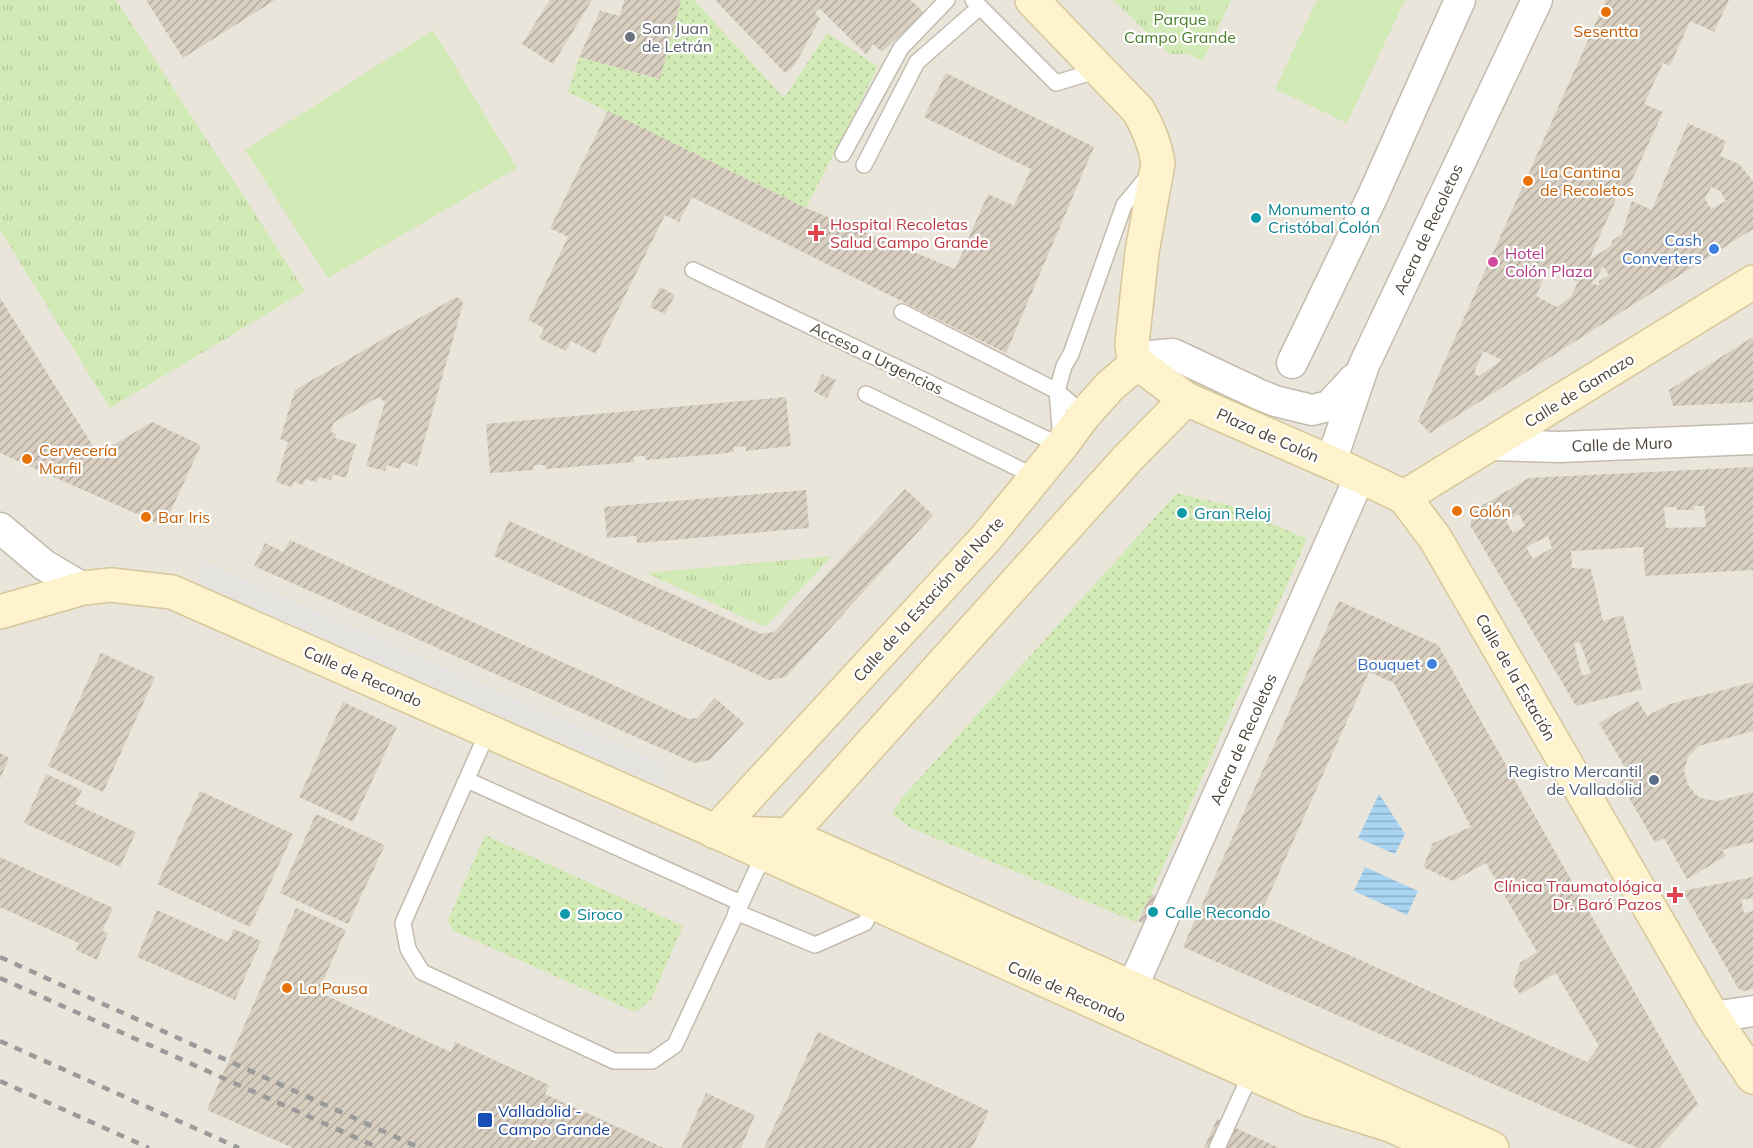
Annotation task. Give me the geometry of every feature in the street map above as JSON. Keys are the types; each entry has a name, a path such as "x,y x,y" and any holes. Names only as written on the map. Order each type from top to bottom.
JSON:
{"street":[{"path":"1032,0 1138,110 1156,149 1158,163 1142,252 1129,371"},
{"path":"1292,363 1374,193 1460,0"},
{"name":"Acera de Recoletos","path":"1331,462 1364,365 1537,0"},
{"name":"Calle de Gamazo","path":"1404,497 1753,282"},
{"name":"Plaza de Colón","path":"1364,365 1329,406 1312,410 1275,401 1173,354 1150,356 1129,371 1178,408 1331,462 1404,497"},
{"name":"Calle de la Estación del Norte","path":"715,832 986,538 1061,446 1083,415 1129,371"},
{"path":"777,844 1128,458 1178,408"},
{"name":"Calle de Muro","path":"1491,445 1560,447 1753,439"},
{"name":"Acera de Recoletos","path":"1137,990 1354,490"},
{"name":"Calle de la Estación","path":"1404,497 1435,538 1713,1017 1753,1077"},
{"path":"0,528 44,565 83,588"},
{"name":"Calle de Recondo","path":"0,612 83,588 111,585 172,592 715,832 777,844 1089,969 1492,1148"},
{"name":"Calle de Recondo","path":"777,844 874,904 1255,1072 1311,1100 1390,1125 1442,1148"},
{"path":"1713,1017 1753,1011"}],"lane":[{"path":"843,154 901,48 947,0"},
{"path":"864,165 917,62 977,4 1056,83 1099,70"},
{"path":"1061,446 1057,392 1064,366 1071,354 1124,205 1158,163"},
{"name":"Acceso a Urgencias","path":"693,270 1061,446"},
{"path":"902,312 1057,392 1083,415"},
{"path":"866,394 1036,477"},
{"path":"488,731 403,924 408,949 422,972 614,1061 652,1061 675,1045 739,907 777,844"},
{"path":"467,780 739,907 814,945 865,923 874,904"},
{"name":"Calle de Recondo","path":"874,904 899,901 1054,969 1089,969"},
{"name":"Calle de Recondo","path":"1137,990 1168,1020 1247,1054 1255,1072"},
{"path":"1216,1148 1255,1072 1258,1061 1329,1092 1369,1093"}],"shaded area":[{"path":"0,0 1753,0 1753,1148 0,1148"},
{"path":"198,559 666,765 666,788 201,585"}],"green space":[{"path":"0,0 116,0 305,291 110,408 0,230"},
{"path":"681,0 694,0 784,98 827,33 878,67 806,208 568,92 579,57 659,79"},
{"name":"Parque Campo Grande","path":"1113,0 1231,0 1203,61 1187,54 1170,54"},
{"path":"1317,0 1405,0 1347,123 1275,89"},
{"path":"433,30 517,168 328,278 245,150"},
{"path":"1177,493 1232,506 1307,539 1151,894 1136,922 911,828 892,814 902,798"},
{"path":"832,556 767,625 763,626 646,573"},
{"path":"485,835 683,926 651,1000 635,1012 452,930 448,920"}],"water":[{"path":"1379,794 1405,834 1395,854 1358,838"},
{"path":"1365,867 1418,891 1407,915 1354,891"}],"building":[{"path":"146,0 275,0 183,58"},
{"path":"550,0 592,0 553,64 522,44"},
{"name":"San Juan de Letrán","path":"624,0 681,0 660,79 579,57 600,11 620,16"},
{"path":"715,0 911,0 924,13 882,52 873,44 866,54 819,8 815,13 820,19 794,66 785,73"},
{"path":"1606,0 1729,0 1714,32 1690,21 1670,66 1663,63 1644,104 1663,112 1624,197 1618,195 1589,260 1611,246 1612,241 1622,234 1632,201 1652,210 1688,123 1726,141 1720,156 1739,164 1753,181 1753,229 1430,433 1418,421","holes":["1711,187 1720,191 1726,201 1711,209 1705,199","1603,266 1609,275 1599,281 1599,286 1591,283","1548,268 1578,282 1571,297 1557,307 1536,296","1483,351 1502,360 1479,376 1474,373"]},
{"name":"Hospital Recoletas Salud Campo Grande","path":"946,73 1094,147 1006,353 692,197 679,222 665,215 596,354 571,341 566,351 539,338 544,328 528,320 568,237 550,228 608,111 806,208 955,269 988,194 1014,206 1031,169 924,117"},
{"path":"660,287 675,295 665,314 650,307"},
{"path":"456,297 461,299 463,304 417,466 402,462 400,469 387,465 385,471 366,466 385,402 379,397 333,423 331,432 336,434 335,438 356,444 346,478 333,474 331,480 319,477 317,482 305,479 303,485 294,482 292,487 276,482 288,442 280,439 295,390"},
{"path":"0,298 98,454 152,422 201,445 164,526 0,453"},
{"path":"1753,337 1753,402 1673,406 1669,390"},
{"path":"822,374 836,380 827,398 814,392"},
{"path":"786,397 791,446 746,451 745,446 734,447 734,452 717,454 646,460 645,456 640,456 634,457 634,462 546,469 545,465 539,465 533,466 534,470 490,473 486,424"},
{"path":"1753,467 1753,570 1645,576 1643,547 1571,551 1572,568 1591,569 1603,621 1623,615 1642,689 1576,706 1470,525 1473,511 1529,478","holes":["1694,506 1704,506 1706,527 1666,528 1664,507 1694,510","1519,514 1525,526 1513,533 1506,521","1548,536 1552,548 1533,559 1526,547","1580,642 1591,673 1582,676 1574,644"]},
{"path":"905,489 933,515 786,677 769,680 494,556 509,521 761,634 774,632"},
{"path":"806,490 809,528 637,543 636,536 607,538 604,507"},
{"path":"290,540 689,719 697,718 715,698 744,723 710,760 694,763 254,566 265,543 283,552"},
{"path":"1339,601 1438,645 1698,1104 1659,1148 1638,1148 1183,947","holes":["1369,672 1394,683 1471,827 1433,843 1423,867 1453,881 1486,863 1537,952 1520,963 1513,985 1520,994 1556,973 1599,1046 1587,1062 1260,915"]},
{"path":"101,653 155,677 103,792 48,766"},
{"name":"Registro Mercantil de Valladolid","path":"1753,682 1753,731 1699,746 1688,757 1684,771 1688,785 1697,796 1704,799 1718,801 1753,792 1753,842 1722,850 1726,856 1687,879 1664,838 1655,843 1620,782 1630,776 1599,723 1638,701 1647,716 1670,704"},
{"path":"343,702 397,727 353,822 299,797"},
{"path":"0,753 9,758 0,779"},
{"path":"46,774 82,790 75,804 136,832 120,867 24,823"},
{"path":"200,791 293,834 250,927 157,884"},
{"path":"316,814 385,845 348,924 280,893"},
{"path":"0,857 113,908 102,931 108,933 97,960 76,950 79,943 0,907"},
{"path":"1753,877 1753,898 1741,900 1744,913 1753,911 1753,989 1744,991 1738,988 1683,891"},
{"name":"Calle Recondo","path":"1151,894 1168,902 1155,929 1138,921"},
{"path":"296,908 346,930 318,992 451,1052 455,1042 549,1085 545,1094 664,1148 293,1148 207,1110"},
{"path":"157,910 228,942 234,929 261,941 235,1000 137,957"},
{"path":"818,1032 989,1111 972,1148 764,1148"},
{"path":"706,1093 755,1115 741,1148 681,1148"},
{"path":"1217,1119 1227,1124 1279,1148 1204,1148"}],"railway":[{"path":"0,957 420,1148"},
{"path":"0,978 379,1148"},
{"path":"0,1041 239,1148"},
{"path":"0,1081 149,1148"}],"place":[{"name":"Sesentta","path":"1606,12"},
{"name":"San Juan de Letrán","path":"630,37"},
{"name":"La Cantina de Recoletos","path":"1528,181"},
{"name":"Monumento a Cristóbal Colón","path":"1256,218"},
{"name":"Hospital Recoletas Salud Campo Grande","path":"816,233"},
{"name":"Cash Converters","path":"1714,249"},
{"name":"Hotel Colón Plaza","path":"1493,262"},
{"name":"Cervecería Marfil","path":"27,459"},
{"name":"Colón","path":"1457,511"},
{"name":"Gran Reloj","path":"1182,513"},
{"name":"Bar Iris","path":"146,517"},
{"name":"Bouquet","path":"1432,664"},
{"name":"Registro Mercantil de Valladolid","path":"1654,780"},
{"name":"Clínica Traumatológica Dr. Baró Pazos","path":"1675,895"},
{"name":"Calle Recondo","path":"1153,912"},
{"name":"Siroco","path":"565,914"},
{"name":"La Pausa","path":"287,988"},
{"name":"Valladolid - Campo Grande","path":"485,1120"}]}
